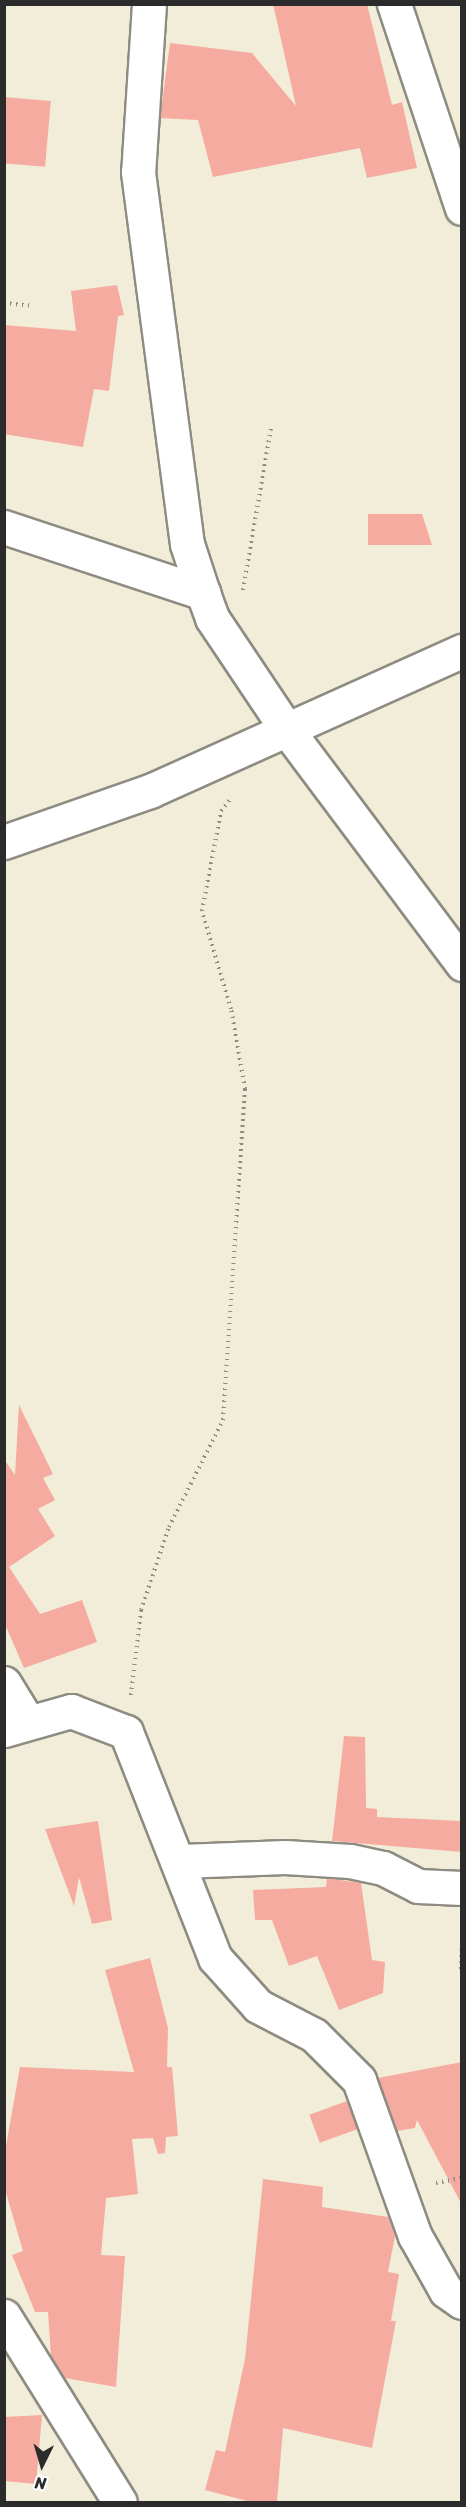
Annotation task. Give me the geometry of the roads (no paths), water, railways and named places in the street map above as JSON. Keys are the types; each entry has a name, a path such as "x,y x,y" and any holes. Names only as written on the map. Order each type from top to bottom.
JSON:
{"street":[{"path":"149,4 138,172 187,544 212,618 285,727 462,964"},
{"path":"394,4 462,208"},
{"path":"4,527 203,593"},
{"path":"4,842 150,791 285,727 462,651"},
{"path":"4,1683 16,1726 71,1711 126,1732 155,1811 181,1861 215,1958 258,2006 314,2035 359,2080 415,2236 446,2291 462,2302"},
{"path":"181,1861 285,1857 350,1861 383,1868 418,1886 462,1888"},
{"path":"4,2316 124,2502"}]}
